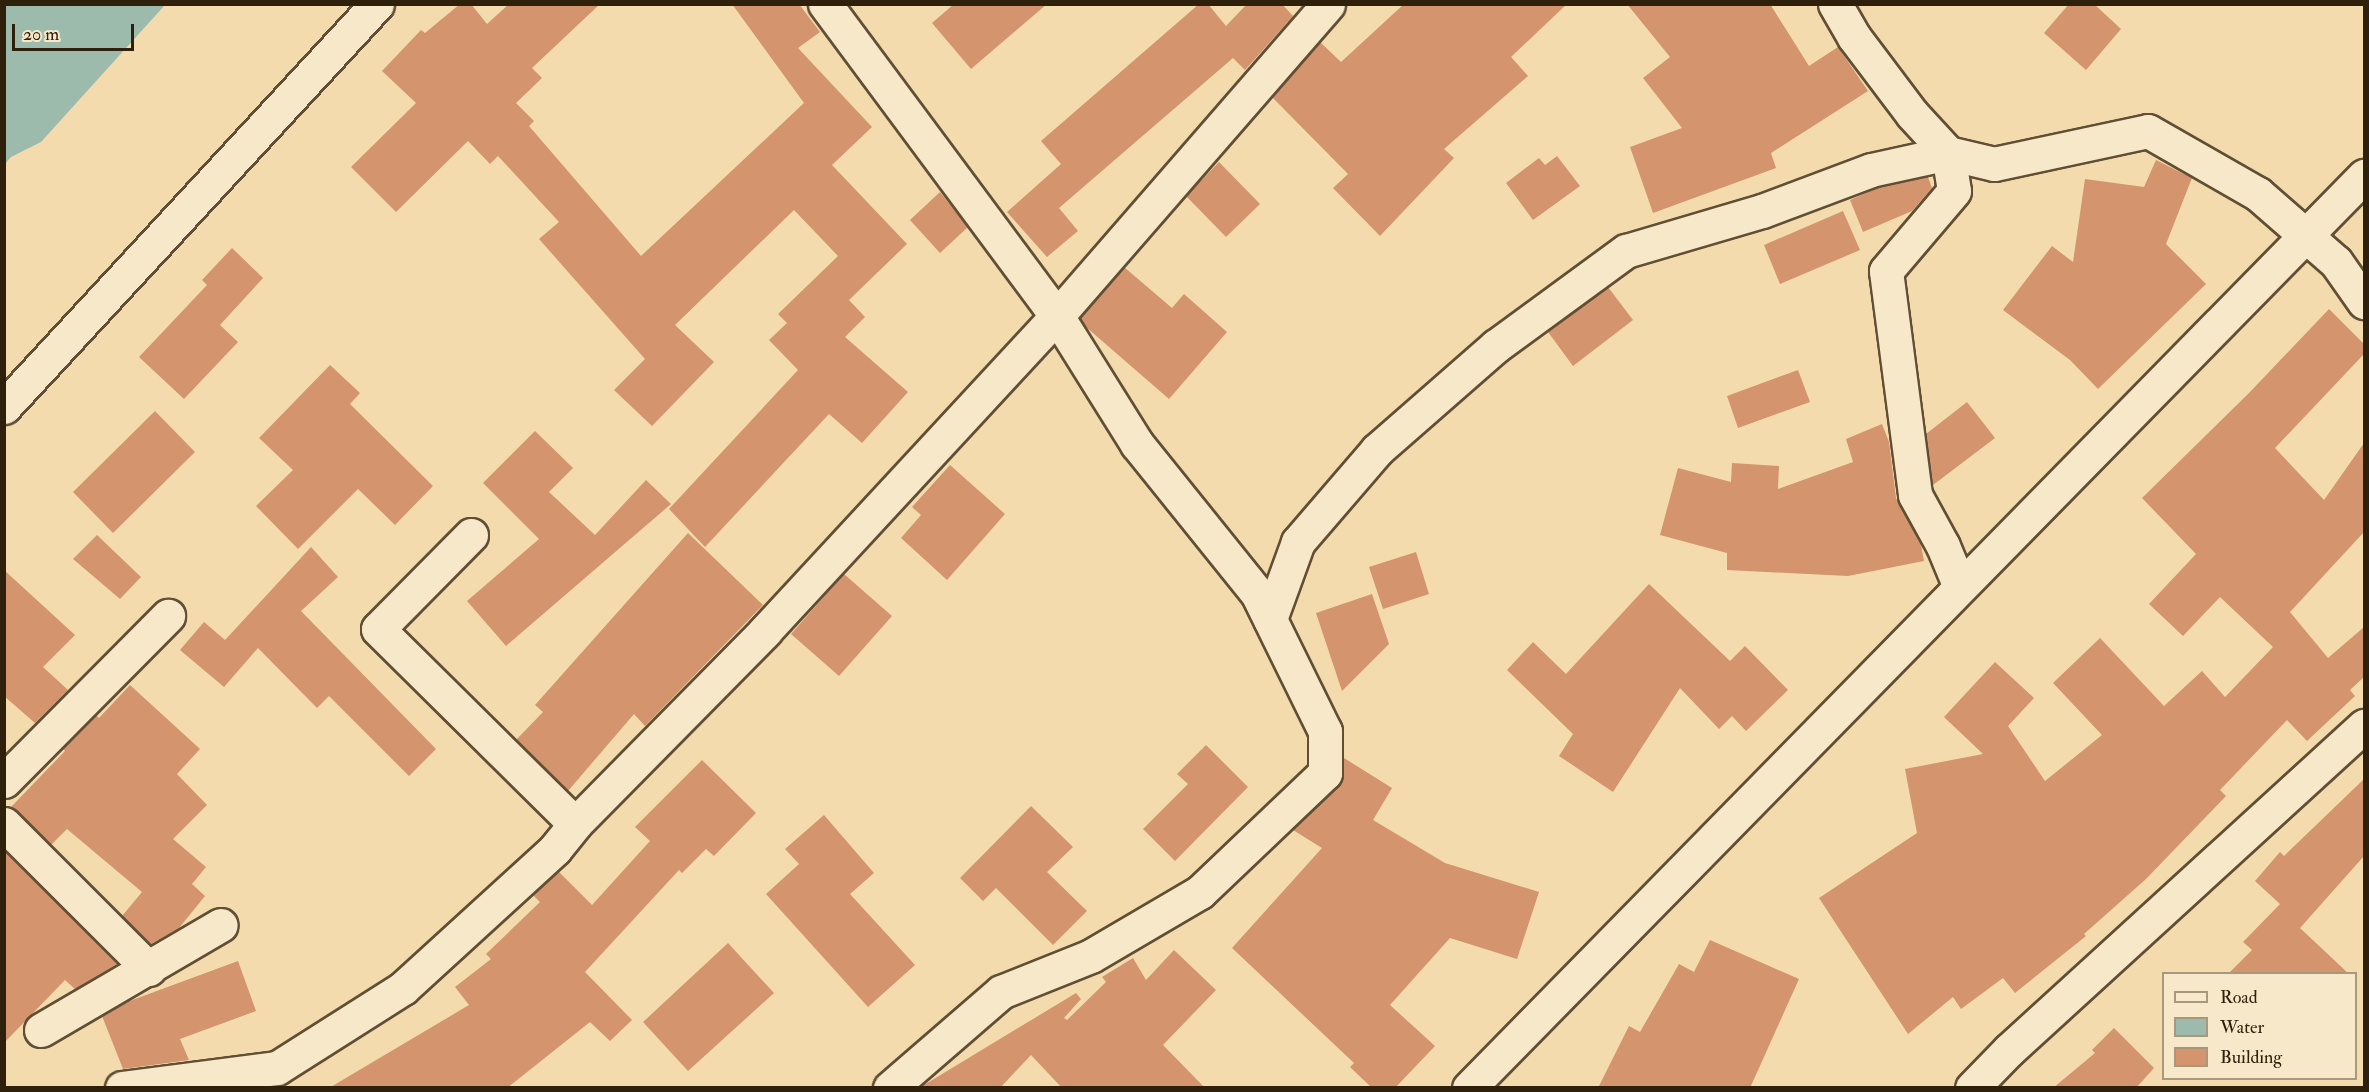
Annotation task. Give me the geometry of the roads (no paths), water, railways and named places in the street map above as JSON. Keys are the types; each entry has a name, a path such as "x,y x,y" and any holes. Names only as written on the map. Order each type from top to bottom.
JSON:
{"street":[{"path":"4,407 377,4"},
{"path":"825,4 1057,316 1137,444 1257,593 1325,730 1324,773 1200,892 1091,956 1001,992 890,1088"},
{"path":"122,1088 277,1068 403,988 555,849 575,824 757,639 1057,316 1328,4"},
{"path":"1835,4 1854,37 1912,114 1948,153 1954,191 1886,271 1915,495 1943,546 1960,587"},
{"path":"1270,619 1298,542 1377,450 1496,346 1626,251 1762,211 1871,170 1948,153 1994,164 2148,131 2258,194 2336,262 2364,302"},
{"path":"1469,1088 2364,176"},
{"path":"471,535 378,629 575,824"},
{"path":"4,780 168,616"},
{"path":"1972,1088 2009,1050 2364,726"},
{"path":"4,824 149,969"},
{"path":"41,1030 221,925"}],"water":[{"path":"5,4 165,5 41,142 11,157 5,164"}]}
